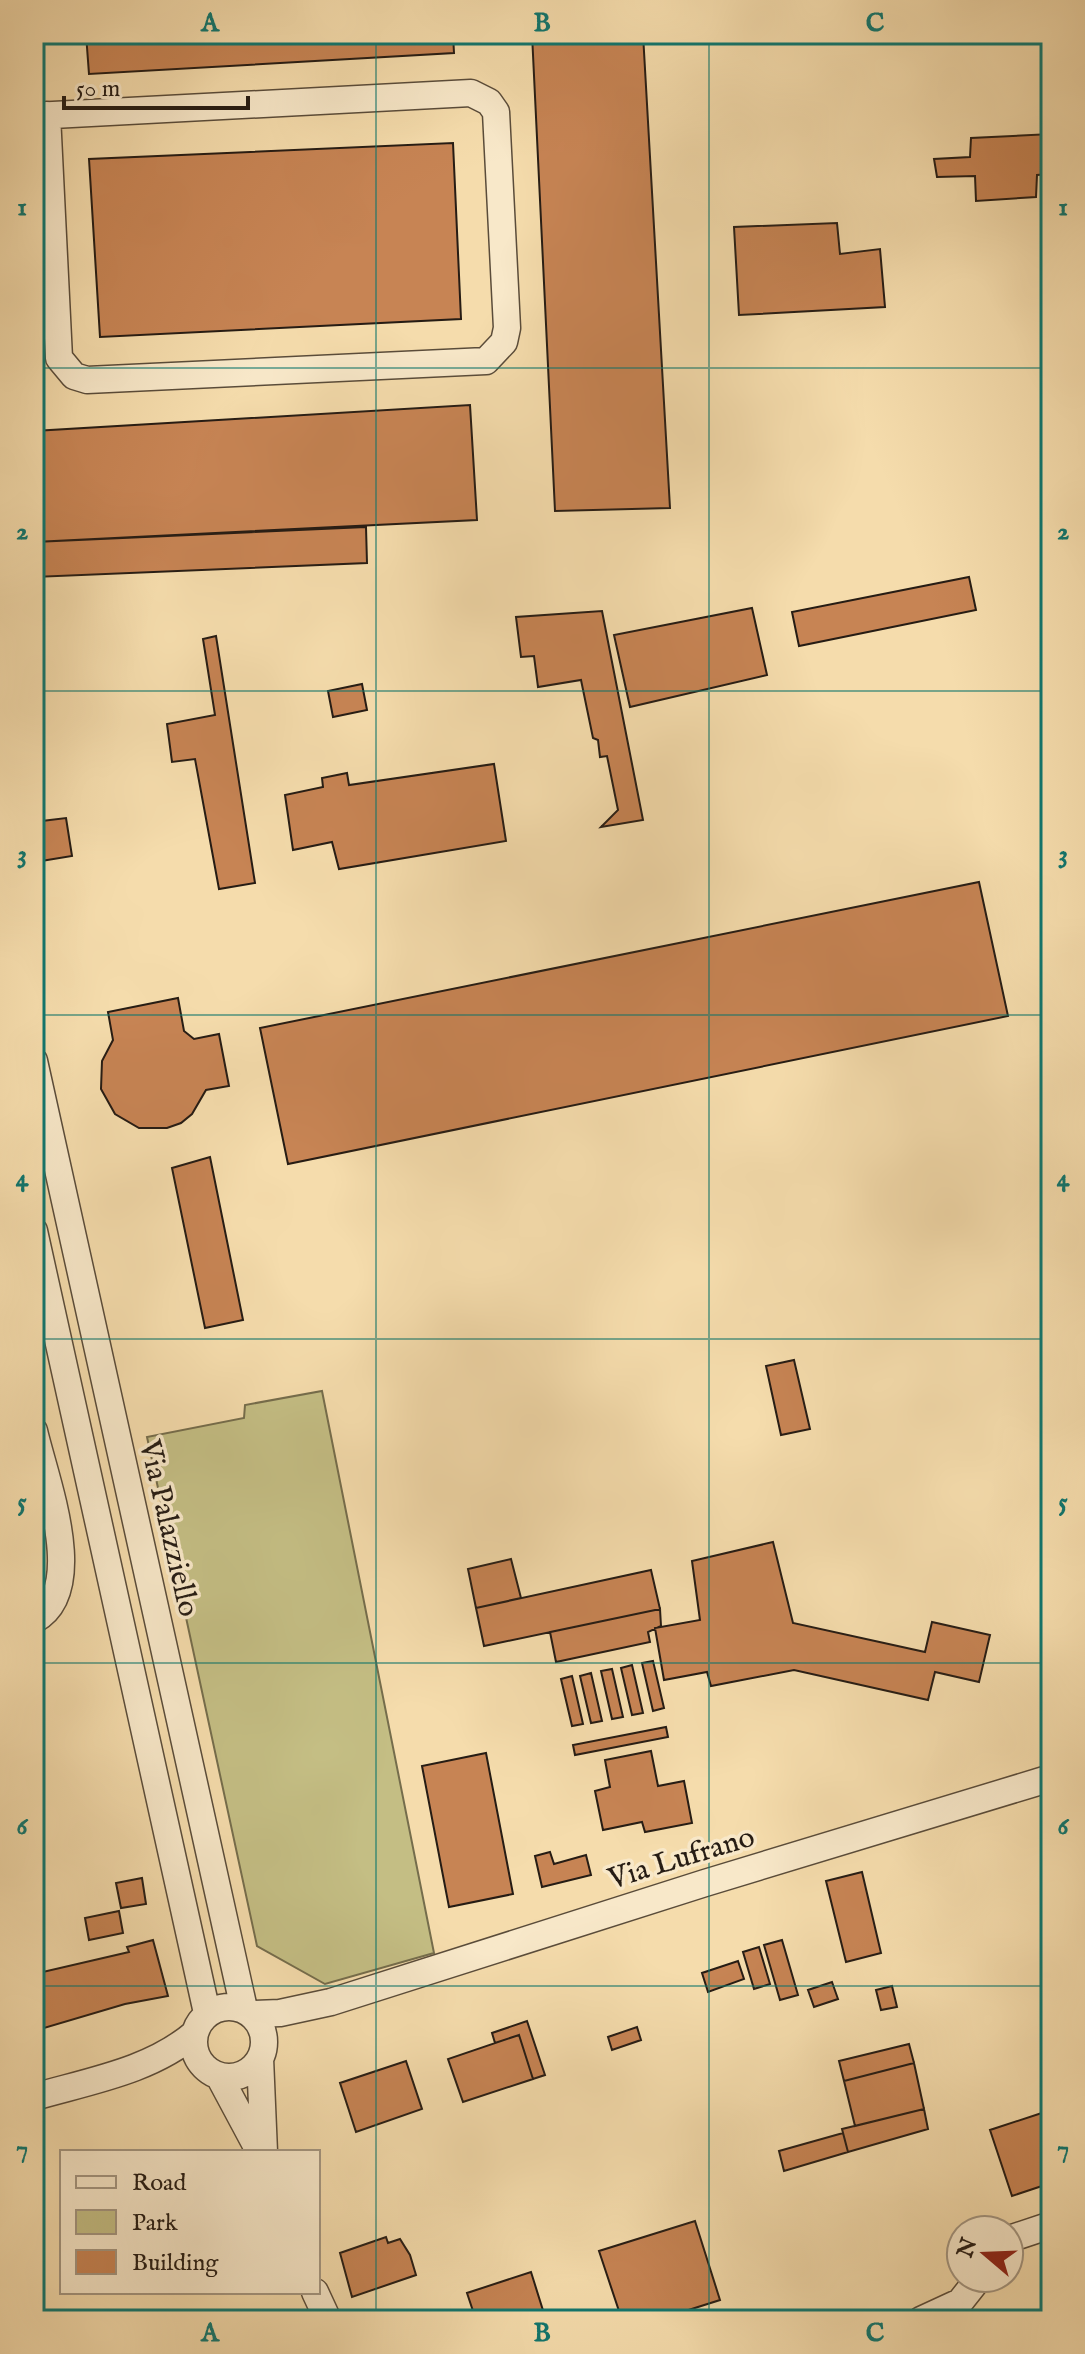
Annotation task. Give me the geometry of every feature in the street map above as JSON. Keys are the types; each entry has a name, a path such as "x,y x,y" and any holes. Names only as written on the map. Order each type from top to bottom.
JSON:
{"street":[{"path":"471,93 481,97 496,112 507,328 504,342 486,361 87,380 74,376 59,358 41,115 471,93"},
{"name":"Via Palazziello","path":"34,1061 247,2011"},
{"path":"34,1231 201,2023 196,2056 211,2071 261,2150"},
{"path":"34,1431 63,1561 58,1594 46,1613 34,1620"},
{"name":"Via Lufrano","path":"247,2011 280,2013 331,2002 1051,1778"},
{"name":"Via Lufrano","path":"262,2051 331,2002"},
{"path":"34,2097 138,2066 174,2051 201,2023 225,2006 247,2011 263,2032 262,2150"},
{"path":"138,2066 243,2075 262,2051"},
{"path":"1025,2234 1051,2225"},
{"path":"316,2294 328,2320"},
{"path":"921,2320 960,2302 966,2294"}],"green space":[{"path":"322,1391 434,1953 325,1984 257,1946 147,1437 244,1418 245,1405"}],"building":[{"path":"86,34 453,34 454,53 89,74"},
{"path":"532,34 643,34 670,508 555,511"},
{"path":"1051,134 1051,174 1037,175 1036,197 976,201 975,176 937,177 934,159 970,157 971,138"},
{"path":"453,143 461,319 100,337 89,159"},
{"path":"837,223 840,254 880,249 885,307 739,315 734,227"},
{"path":"470,405 477,520 34,542 34,431"},
{"path":"366,527 367,563 34,577 34,542"},
{"path":"969,577 976,610 799,646 792,612"},
{"path":"752,608 767,675 630,707 614,635"},
{"path":"602,611 643,820 601,827 618,810 607,756 600,757 598,740 593,738 581,680 538,687 534,656 521,657 516,617"},
{"path":"216,636 255,883 219,889 195,759 172,762 167,724 215,715 203,639"},
{"path":"362,684 367,710 333,717 328,691"},
{"path":"494,764 506,841 339,869 332,842 293,850 285,795 323,787 322,778 347,773 349,785"},
{"path":"66,818 72,856 35,862 34,822"},
{"path":"979,882 1008,1016 288,1164 260,1028"},
{"path":"178,998 184,1031 194,1039 219,1034 229,1086 206,1090 192,1114 181,1123 167,1128 139,1128 115,1114 101,1089 102,1061 113,1040 108,1012"},
{"path":"210,1157 243,1320 205,1328 172,1168"},
{"path":"794,1360 810,1429 781,1435 766,1366"},
{"path":"773,1542 793,1623 925,1652 932,1622 990,1635 979,1682 935,1672 928,1700 794,1670 711,1686 707,1672 664,1680 655,1628 700,1620 692,1561"},
{"path":"511,1559 521,1598 476,1608 468,1569"},
{"path":"651,1570 660,1609 484,1646 476,1608"},
{"path":"660,1609 661,1626 648,1632 650,1642 556,1662 550,1632"},
{"path":"653,1661 664,1708 653,1711 642,1663"},
{"path":"632,1665 643,1713 632,1715 621,1668"},
{"path":"612,1669 623,1717 612,1719 601,1671"},
{"path":"591,1673 602,1721 591,1723 580,1676"},
{"path":"572,1676 583,1724 572,1726 561,1679"},
{"path":"666,1727 668,1737 575,1755 573,1745"},
{"path":"651,1751 658,1786 684,1781 692,1823 645,1832 642,1822 603,1830 595,1791 610,1787 605,1760"},
{"path":"486,1753 513,1894 449,1907 422,1766"},
{"path":"550,1852 554,1864 586,1855 591,1875 542,1887 535,1856"},
{"path":"862,1872 881,1953 846,1962 826,1881"},
{"path":"142,1878 146,1904 121,1908 116,1883"},
{"path":"119,1911 123,1933 89,1940 85,1918"},
{"path":"153,1940 168,1996 125,2004 34,2031 34,1974 129,1952 127,1947"},
{"path":"782,1940 798,1995 780,2000 764,1945"},
{"path":"759,1947 770,1984 754,1989 743,1952"},
{"path":"738,1961 744,1979 708,1992 702,1973"},
{"path":"832,1982 838,1999 814,2007 808,1990"},
{"path":"892,1986 897,2007 881,2010 876,1990"},
{"path":"527,2021 545,2075 533,2079 519,2035 495,2043 492,2033"},
{"path":"637,2027 641,2040 612,2050 608,2037"},
{"path":"519,2035 533,2079 463,2102 448,2059"},
{"path":"909,2044 914,2063 844,2081 839,2061"},
{"path":"406,2061 422,2109 356,2132 340,2083"},
{"path":"914,2063 924,2109 855,2126 844,2081"},
{"path":"924,2109 928,2129 848,2152 842,2129"},
{"path":"1051,2110 1051,2183 1012,2196 990,2130"},
{"path":"843,2133 848,2152 784,2171 779,2151"},
{"path":"695,2221 720,2300 657,2320 622,2320 599,2251"},
{"path":"386,2237 388,2243 400,2239 410,2255 416,2275 352,2297 340,2253"},
{"path":"531,2272 546,2320 476,2320 467,2293"}]}
